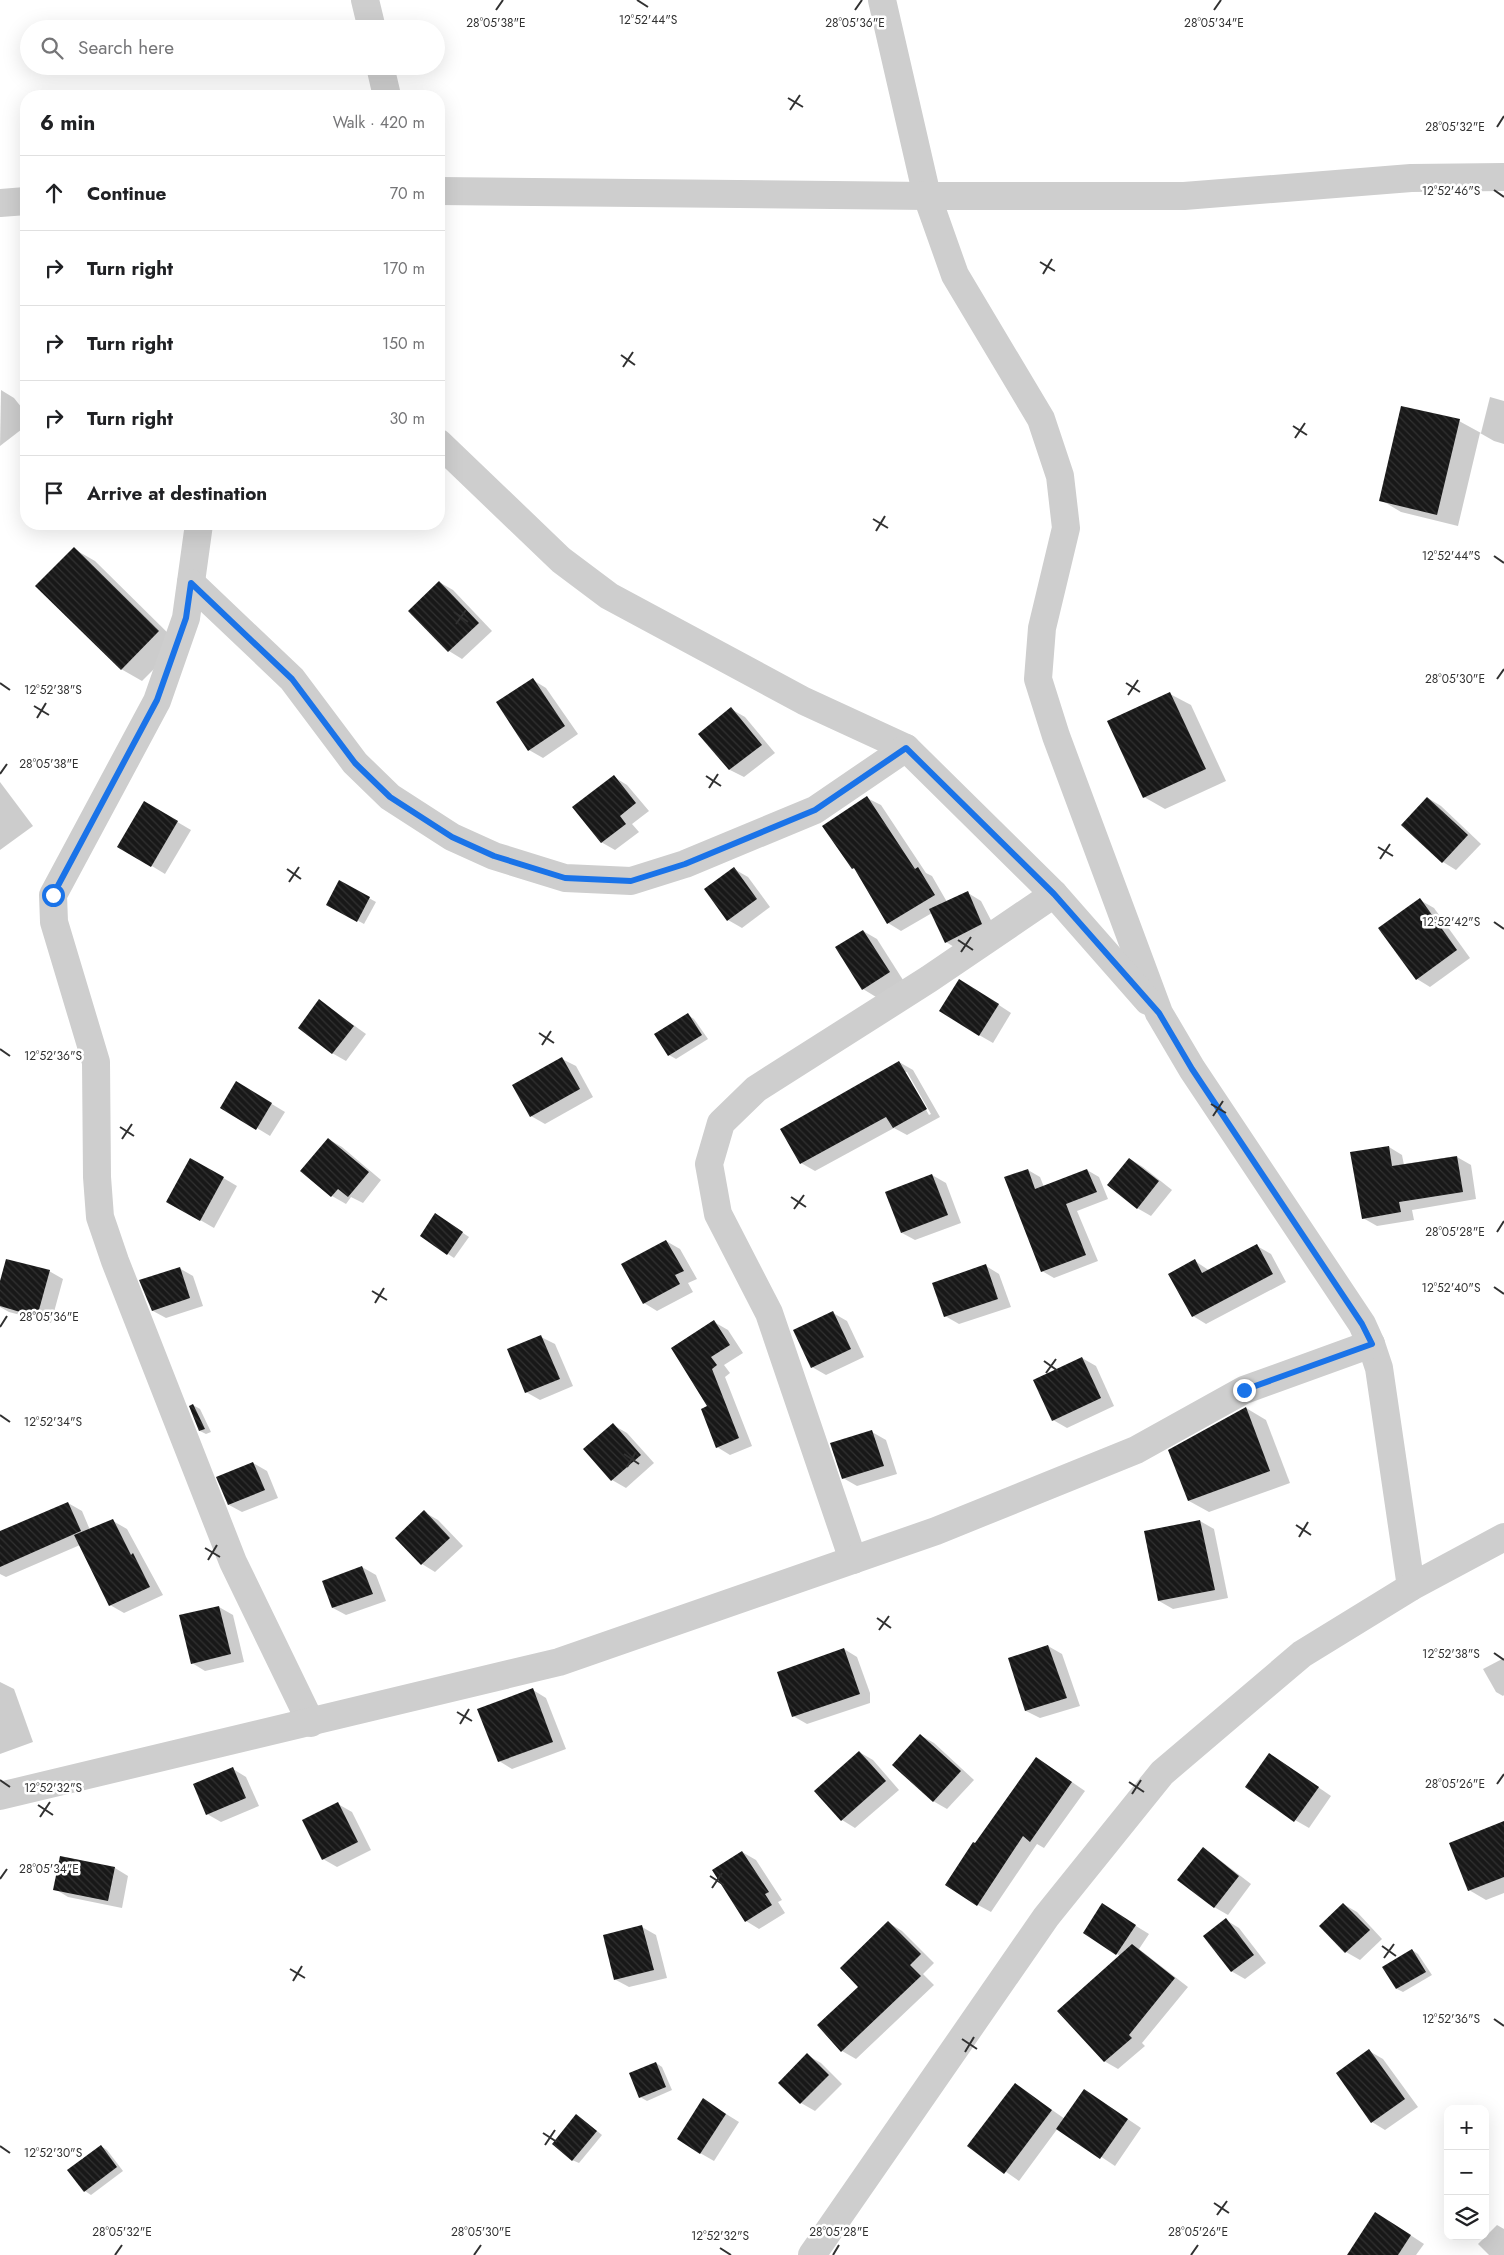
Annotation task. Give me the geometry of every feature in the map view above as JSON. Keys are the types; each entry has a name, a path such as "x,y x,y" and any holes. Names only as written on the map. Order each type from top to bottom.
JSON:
{"street":[{"path":"365,0 370,20"},
{"path":"882,0 927,196 955,275 1041,419 1060,476 1066,528 1042,628 1038,679 1056,736 1159,1013 1192,1069 1362,1324 1372,1344 1379,1368 1411,1588"},
{"path":"382,75 386,90"},
{"path":"445,191 927,196 1184,196 1411,178 1504,178"},
{"path":"0,203 20,201"},
{"path":"445,449 560,560 609,596 804,702 906,748 1054,894 1159,1013"},
{"path":"198,530 186,618 157,700 53,895 54,922 96,1062 97,1177 100,1217 115,1261 233,1562 311,1723"},
{"path":"191,583 292,679 355,763 390,797 452,837 494,856 565,878 631,881 685,864 815,810 906,748"},
{"path":"854,1560 769,1313 718,1214 709,1164 721,1123 756,1089 929,979 1054,894"},
{"path":"0,1796 311,1723 558,1662 936,1531 1136,1450 1244,1390 1372,1344"},
{"path":"812,2255 1046,1917 1162,1773 1302,1654 1411,1588 1504,1537"}],"building":[{"path":"1401,406 1460,419 1437,515 1379,501"},
{"path":"74,547 159,631 121,670 35,586"},
{"path":"439,581 479,623 448,652 408,611"},
{"path":"533,678 565,726 528,751 496,702"},
{"path":"1170,692 1206,769 1143,798 1107,721"},
{"path":"731,707 762,745 729,770 698,734"},
{"path":"614,775 636,803 620,816 626,824 601,843 572,807"},
{"path":"867,796 915,869 918,867 935,895 887,924 854,868 852,869 822,826"},
{"path":"1427,797 1468,835 1442,863 1401,825"},
{"path":"144,801 178,821 151,867 117,847"},
{"path":"734,867 757,899 727,921 704,889"},
{"path":"339,880 370,897 357,922 326,905"},
{"path":"968,891 982,924 945,943 929,909"},
{"path":"1420,898 1457,950 1416,980 1378,928"},
{"path":"863,930 890,972 862,990 835,947"},
{"path":"959,979 999,1004 979,1036 939,1011"},
{"path":"319,999 354,1026 332,1054 298,1028"},
{"path":"688,1013 702,1035 668,1056 654,1034"},
{"path":"562,1057 580,1089 530,1117 512,1085"},
{"path":"899,1061 927,1109 893,1128 886,1117 800,1164 780,1129"},
{"path":"236,1081 272,1103 256,1130 220,1108"},
{"path":"328,1138 369,1172 348,1197 338,1189 331,1197 300,1171"},
{"path":"1389,1146 1392,1166 1457,1156 1463,1192 1399,1202 1401,1212 1362,1219 1350,1152"},
{"path":"190,1158 224,1177 200,1221 166,1202"},
{"path":"1129,1158 1159,1181 1137,1209 1107,1185"},
{"path":"1028,1169 1035,1189 1087,1169 1097,1192 1066,1204 1086,1255 1041,1272 1004,1177"},
{"path":"932,1174 948,1215 901,1233 885,1192"},
{"path":"435,1213 463,1232 447,1255 420,1236"},
{"path":"666,1240 684,1271 675,1275 680,1284 643,1304 621,1264"},
{"path":"1257,1244 1273,1274 1192,1317 1168,1274 1195,1259 1202,1273"},
{"path":"6,1259 50,1270 37,1317 0,1306 0,1281"},
{"path":"986,1264 998,1299 944,1317 932,1283"},
{"path":"180,1267 190,1298 152,1311 139,1280"},
{"path":"833,1311 851,1349 811,1368 793,1330"},
{"path":"714,1320 730,1345 711,1357 717,1365 712,1369 739,1438 716,1448 701,1409 707,1406 671,1348"},
{"path":"541,1335 560,1379 525,1393 507,1349"},
{"path":"1082,1357 1101,1398 1052,1421 1033,1380"},
{"path":"193,1404 205,1429 199,1431 189,1406"},
{"path":"1246,1407 1270,1471 1188,1501 1168,1450"},
{"path":"613,1423 641,1455 611,1481 583,1449"},
{"path":"872,1430 884,1466 842,1479 830,1443"},
{"path":"253,1462 265,1490 228,1505 216,1477"},
{"path":"68,1502 81,1531 0,1567 0,1531"},
{"path":"424,1510 450,1538 421,1565 395,1538"},
{"path":"113,1519 150,1587 109,1606 74,1535"},
{"path":"1200,1520 1215,1590 1158,1601 1144,1531"},
{"path":"362,1566 373,1594 332,1608 322,1581"},
{"path":"219,1606 231,1654 191,1664 179,1615"},
{"path":"1048,1645 1067,1698 1025,1711 1008,1658"},
{"path":"844,1648 860,1694 792,1717 777,1672"},
{"path":"533,1688 553,1742 498,1762 477,1709"},
{"path":"920,1734 961,1771 933,1802 892,1765"},
{"path":"859,1751 886,1781 841,1821 814,1791"},
{"path":"1269,1753 1319,1787 1294,1822 1245,1787"},
{"path":"1036,1757 1072,1782 1030,1842 1023,1836 977,1906 945,1885 973,1842 975,1843"},
{"path":"233,1767 246,1798 206,1815 193,1784"},
{"path":"338,1802 358,1842 322,1860 302,1820"},
{"path":"1504,1821 1504,1877 1468,1891 1449,1843"},
{"path":"1203,1847 1239,1876 1214,1908 1177,1880"},
{"path":"742,1851 769,1892 765,1894 772,1905 745,1922 712,1870"},
{"path":"60,1856 115,1867 108,1901 53,1890"},
{"path":"1102,1903 1136,1925 1116,1955 1083,1933"},
{"path":"1343,1903 1370,1930 1345,1953 1319,1926"},
{"path":"1226,1918 1254,1955 1231,1972 1203,1936"},
{"path":"888,1921 921,1954 910,1965 921,1976 841,2052 817,2025 858,1987 840,1968"},
{"path":"642,1925 654,1970 614,1980 603,1935"},
{"path":"1132,1944 1175,1978 1129,2035 1132,2038 1104,2062 1057,2011"},
{"path":"1412,1949 1426,1972 1396,1989 1382,1967"},
{"path":"1369,2049 1405,2099 1371,2123 1336,2073"},
{"path":"807,2053 829,2075 800,2104 778,2083"},
{"path":"656,2062 666,2087 639,2098 629,2073"},
{"path":"1015,2083 1052,2110 1004,2174 967,2146"},
{"path":"1084,2089 1128,2119 1100,2159 1056,2129"},
{"path":"703,2098 726,2114 700,2154 677,2139"},
{"path":"576,2114 597,2131 572,2161 552,2144"},
{"path":"101,2145 117,2167 84,2192 67,2170"},
{"path":"1375,2212 1411,2235 1398,2255 1347,2255"}],"route":[{"path":"53,895 157,700 186,618 191,583 292,679 355,763 390,797 452,837 494,856 565,878 631,881 685,864 815,810 906,748 1054,894 1159,1013 1192,1069 1362,1324 1372,1344 1244,1390"}]}
